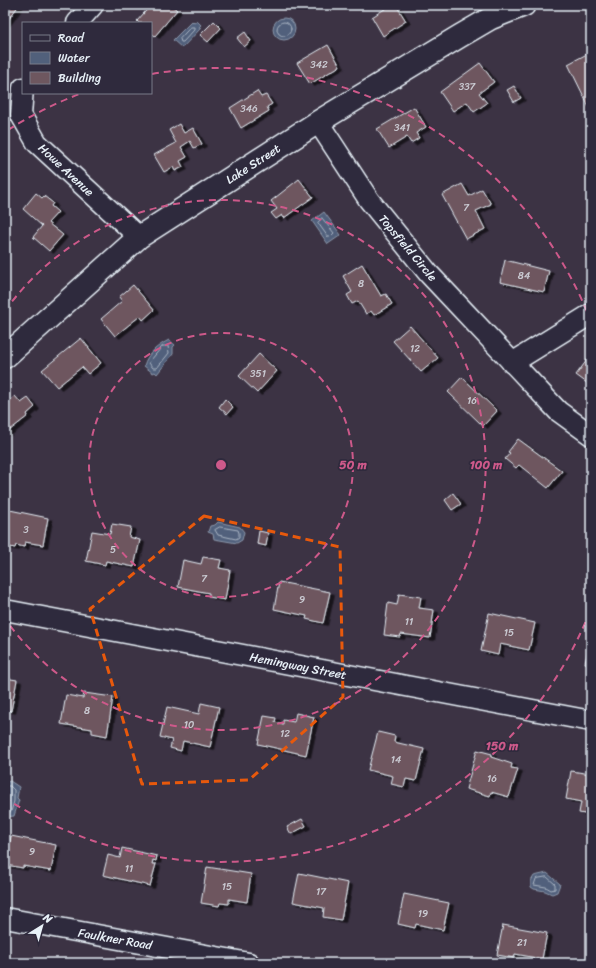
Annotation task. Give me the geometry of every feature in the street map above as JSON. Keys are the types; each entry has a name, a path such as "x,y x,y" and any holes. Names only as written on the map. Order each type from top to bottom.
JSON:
{"main road":[{"name":"Lake Street","path":"5,357 139,237 318,122 491,18 524,5"}],"street":[{"path":"77,22 93,5"},
{"name":"Howe Avenue","path":"23,94 21,114 37,143 139,237"},
{"name":"Topsfield Circle","path":"318,122 369,200 403,244 429,274 561,414 591,435"},
{"path":"512,363 591,314"},
{"name":"Hemingway Street","path":"5,610 591,721"},
{"name":"Faulkner Road","path":"5,918 249,963"}],"highlighted area":[{"path":"204,516 340,547 343,697 249,780 142,784 90,609"}],"water":[{"path":"284,18 292,21 295,29 292,37 284,40 276,37 273,29 276,21"},
{"path":"192,21 194,23 197,21 201,25 199,27 201,28 182,48 173,40"},
{"path":"324,212 341,235 328,244 312,221"},
{"path":"169,340 175,345 173,347 173,354 157,374 155,372 153,373 144,366 146,361 154,350"},
{"path":"218,522 240,527 244,532 242,540 237,543 214,539 213,534 208,532 210,526 215,525"},
{"path":"10,781 19,787 17,798 19,800 14,816 5,817 5,783"},
{"path":"547,873 560,884 557,892 552,894 531,887 531,881 534,876"}],"building":[{"path":"5,5 19,5 5,24"},
{"path":"151,5 171,5 177,10 155,36 152,34 152,22 137,21"},
{"path":"391,5 396,5 406,21 383,36 372,17"},
{"path":"214,21 221,28 208,42 200,35"},
{"path":"245,32 251,41 244,47 237,38"},
{"path":"328,45 340,66 310,84 297,63"},
{"path":"587,54 591,61 591,107 589,107 568,64"},
{"path":"480,63 494,82 479,93 487,103 474,112 467,102 453,111 440,92"},
{"path":"514,86 521,98 514,102 507,90"},
{"path":"257,91 261,97 266,95 272,104 267,107 269,111 241,128 230,108"},
{"path":"414,107 426,127 416,133 419,138 411,143 407,137 389,148 377,129"},
{"path":"179,124 184,133 193,128 202,144 194,148 190,141 181,147 187,157 180,161 183,167 175,171 173,167 164,172 154,155 176,143 169,130"},
{"path":"299,179 313,197 284,218 282,215 276,219 271,213 277,209 271,201"},
{"path":"462,184 469,196 482,189 491,204 476,211 485,229 466,239 442,195"},
{"path":"36,193 42,198 44,196 53,203 51,206 58,212 48,223 63,235 49,251 33,237 42,226 23,209"},
{"path":"505,260 549,271 544,292 500,282"},
{"path":"362,264 381,296 386,294 392,304 374,315 371,311 366,314 358,301 352,304 347,295 352,292 343,276"},
{"path":"133,285 154,310 143,320 140,316 115,336 101,319 122,301 119,297"},
{"path":"410,326 438,358 421,372 393,341"},
{"path":"81,338 101,363 88,374 82,367 57,387 42,370"},
{"path":"259,354 277,371 257,393 239,376"},
{"path":"590,356 591,357 591,386 576,375"},
{"path":"462,377 497,411 483,426 448,392"},
{"path":"15,396 21,403 28,398 35,407 27,414 28,416 5,434 5,405"},
{"path":"225,399 233,407 227,414 219,407"},
{"path":"518,439 562,471 548,488 519,465 516,468 505,459 510,453 508,452"},
{"path":"453,493 461,504 452,510 445,500"},
{"path":"5,509 48,518 43,545 25,542 24,547 16,545 15,548 5,546"},
{"path":"112,524 131,527 129,537 140,540 134,567 106,561 105,565 86,561 92,531 110,534"},
{"path":"259,531 268,533 266,546 257,544"},
{"path":"203,557 221,560 219,568 230,570 225,600 209,597 209,593 178,587 183,560 201,564"},
{"path":"279,582 330,592 323,623 306,619 307,616 274,609"},
{"path":"399,594 421,597 419,608 434,610 430,638 401,634 400,637 384,635 388,603 397,605"},
{"path":"489,613 535,623 529,650 500,644 498,655 481,651"},
{"path":"591,636 591,665 585,663"},
{"path":"5,678 17,680 11,711 5,709"},
{"path":"84,693 113,697 107,736 92,733 92,729 61,724 66,695 83,698"},
{"path":"201,703 219,707 210,747 183,741 181,751 170,748 172,740 160,737 167,707 199,714"},
{"path":"296,713 314,717 306,755 258,744 264,716 276,718 275,722 283,724 283,720 294,722"},
{"path":"378,732 395,736 394,742 424,749 416,781 406,779 404,787 391,784 393,776 368,770"},
{"path":"477,750 492,754 491,757 512,764 511,768 518,769 509,797 491,792 490,796 466,789"},
{"path":"571,771 591,774 591,815 579,813 581,802 566,799"},
{"path":"302,819 306,826 291,834 287,827"},
{"path":"11,836 56,845 51,871 23,866 23,868 6,865"},
{"path":"122,848 157,856 156,861 153,860 152,864 156,864 150,886 103,875 108,855 120,858"},
{"path":"207,867 251,874 247,902 229,899 229,904 220,903 219,906 201,903"},
{"path":"299,873 348,883 341,920 323,917 324,908 293,902"},
{"path":"404,894 449,903 443,930 416,924 415,928 398,924"},
{"path":"503,925 547,933 542,959 515,954 514,958 497,955"}]}
